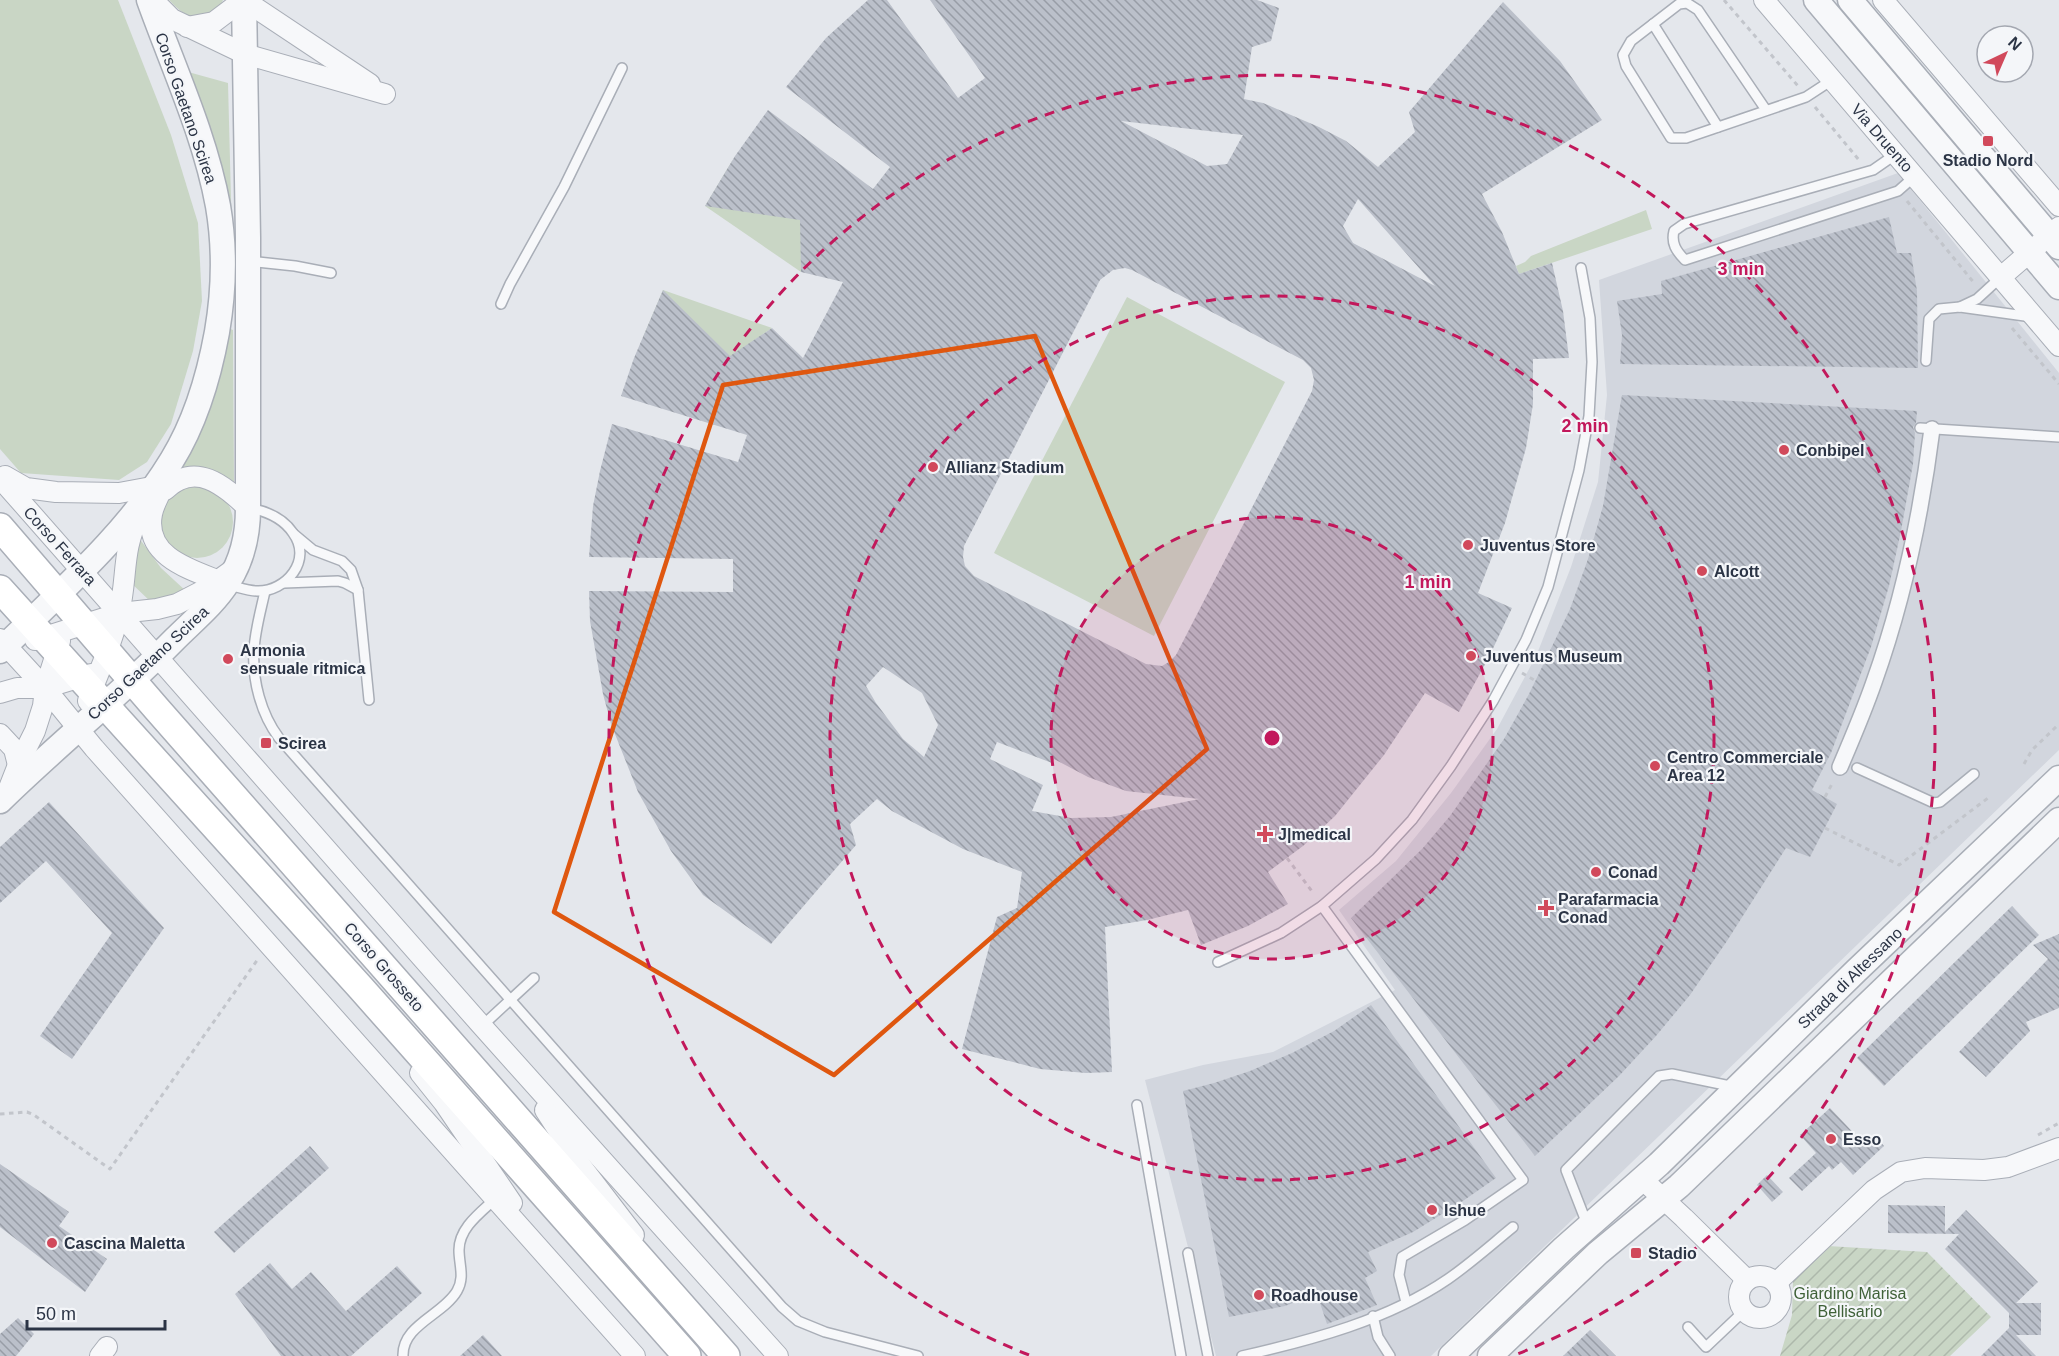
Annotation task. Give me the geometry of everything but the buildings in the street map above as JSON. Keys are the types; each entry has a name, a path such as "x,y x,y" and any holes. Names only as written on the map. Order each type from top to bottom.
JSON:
{"main road":[{"name":"Corso Ferrara","path":"0,527 59,625 105,677"},
{"name":"Corso Ferrara","path":"0,589 59,625"},
{"name":"Corso Grosseto","path":"59,625 663,1283 726,1356"},
{"name":"Corso Grosseto","path":"105,677 360,987 687,1356"}],"street":[{"name":"Corso Gaetano Scirea","path":"151,0 171,19 245,54 385,94 244,0"},
{"name":"Corso Gaetano Scirea","path":"151,0 208,164 218,207 235,260 221,305 208,372 189,426 151,514 151,526 157,545 173,561 227,577"},
{"name":"Corso Gaetano Scirea","path":"187,27 214,22 244,0"},
{"name":"Corso Gaetano Scirea","path":"105,677 158,657 214,600 245,545 249,508 235,260 245,54 244,0"},
{"name":"Via Druento","path":"1764,0 2059,346"},
{"path":"1816,0 2059,287"},
{"path":"1850,0 2056,236 2030,252 2001,277"},
{"path":"1884,0 2059,206"},
{"path":"1840,767 1875,682 1903,588 1924,492 1926,428"},
{"path":"0,473 26,488 45,492 112,493 165,481 207,478 219,483 249,508"},
{"name":"Corso Ferrara","path":"0,478 120,613"},
{"name":"Corso Gaetano Scirea","path":"117,535 141,512 165,481"},
{"name":"Corso Gaetano Scirea","path":"59,625 83,572 165,481"},
{"name":"Corso Gaetano Scirea","path":"4,797 78,729 105,677 120,613 126,552 141,512"},
{"name":"Corso Gaetano Scirea","path":"2,645 59,625 177,604 227,577"},
{"name":"Corso Grosseto","path":"120,613 519,1068 778,1356"},
{"path":"4,797 35,731 43,706 59,625"},
{"path":"2,645 45,688"},
{"path":"0,693 17,688 45,688 105,677"},
{"name":"Corso Grosseto","path":"45,688 78,729 635,1356"},
{"path":"0,735 14,749 18,765"},
{"name":"Strada di Altessano","path":"1451,1356 1643,1180 1856,971 2059,778"},
{"name":"Strada di Altessano","path":"1490,1356 1598,1253 1664,1200 2059,820"},
{"name":"Corso Grosseto","path":"360,987 497,1181 535,1244"},
{"name":"Corso Grosseto","path":"519,1068 582,1167 629,1227 663,1283"},
{"path":"1776,1283 1874,1190 1901,1172 1925,1168 1984,1170 2008,1167 2059,1148"},
{"path":"1643,1180 1747,1280"},
{"path":"1765,1276 1776,1283 1781,1301 1774,1313 1762,1318 1749,1316 1740,1305 1739,1292 1747,1280 1765,1276"}],"lane":[{"path":"1767,110 1698,10 1687,3 1680,4 1631,41 1623,54 1626,66 1671,138 1686,138 1806,97 1832,80"},
{"path":"1653,24 1718,127"},
{"path":"501,304 564,187 622,68"},
{"path":"1896,154 1873,170 1684,224 1674,231 1672,238 1677,252 1685,260 1898,191 1915,176"},
{"path":"235,260 296,266 332,273"},
{"path":"1218,962 1281,933 1322,906 1376,859 1412,820 1451,766 1493,701 1526,640 1548,587 1569,510 1589,416 1592,362 1590,318 1581,268"},
{"path":"1960,307 1977,299 2001,277"},
{"path":"1926,361 1929,319 1939,309 1960,307 2036,318"},
{"path":"1926,428 2059,437"},
{"path":"249,508 267,513 284,522 313,550 347,565 358,590 369,700"},
{"path":"227,577 246,590 265,591 284,583 292,576 298,564 299,549 295,535"},
{"path":"284,583 338,581 358,590"},
{"path":"265,591 254,658 260,700 271,725 294,755 793,1318 825,1332 918,1356"},
{"path":"1857,768 1934,803 1940,802 1974,774"},
{"path":"1322,906 1523,1180 1465,1220 1402,1257 1399,1275 1406,1302"},
{"path":"482,1026 534,978"},
{"path":"1588,1228 1566,1170 1659,1076 1672,1074 1737,1088"},
{"path":"1137,1105 1181,1356"},
{"path":"403,1356 403,1347 410,1335 458,1291 462,1277 459,1244 472,1221 495,1199"},
{"path":"1242,1356 1346,1327 1406,1302 1446,1280 1513,1227"},
{"path":"1188,1252 1208,1356"},
{"path":"1688,1327 1706,1347 1744,1311"},
{"path":"1373,1316 1378,1337 1390,1356"}],"path":[{"path":"2024,764 2032,750 2059,724"},
{"path":"1825,828 1899,865 1988,798"},
{"path":"1287,858 1322,906"},
{"path":"0,1114 27,1112 34,1115 110,1169 268,944"}],"highlighted area":[{"path":"1035,336 1207,749 834,1075 554,912 723,385"}],"shaded area":[{"path":"1898,173 2059,373 2059,750 1431,1356 1216,1356 1145,1080 1203,1065 1273,1052 1395,990 1339,910 1396,861 1451,793 1497,729 1537,654 1571,567 1598,482 1607,395 1599,280"}],"green space":[{"path":"0,0 118,0 171,135 198,223 202,301 193,351 171,424 147,462 119,480 21,473 0,449"},
{"path":"169,0 223,0 214,20 189,16"},
{"path":"181,70 228,83 232,238"},
{"path":"732,161 836,230 801,272 705,206"},
{"path":"1646,210 1652,229 1519,274 1516,266 1531,256"},
{"path":"663,290 772,328 731,356 778,385 643,337"},
{"path":"1127,297 1285,382 1154,636 994,553"},
{"path":"226,327 233,330 234,485 220,475 207,470 175,470"},
{"path":"197,486 217,492 227,502 233,522 227,542 217,552 197,558 177,552 167,542 161,522 167,502 177,492"},
{"path":"139,538 161,568 187,592 151,602 129,581"},
{"name":"Giardino Marisa Bellisario","path":"1828,1246 1927,1252 1991,1317 1950,1356 1780,1356 1792,1315 1793,1280"}],"place":[{"name":"Stadio Nord","path":"1988,141"},
{"name":"Conbipel","path":"1784,450"},
{"name":"Allianz Stadium","path":"933,467"},
{"name":"Juventus Store","path":"1468,545"},
{"name":"Alcott","path":"1702,571"},
{"name":"Juventus Museum","path":"1471,656"},
{"name":"Armonia sensuale ritmica","path":"228,659"},
{"name":"Scirea","path":"266,743"},
{"name":"Centro Commerciale Area 12","path":"1655,766"},
{"name":"J|medical","path":"1265,834"},
{"name":"Conad","path":"1596,872"},
{"name":"Parafarmacia Conad","path":"1546,908"},
{"name":"Esso","path":"1831,1139"},
{"name":"Ishue","path":"1432,1210"},
{"name":"Cascina Maletta","path":"52,1243"},
{"name":"Stadio","path":"1636,1253"},
{"name":"Roadhouse","path":"1259,1295"}]}
